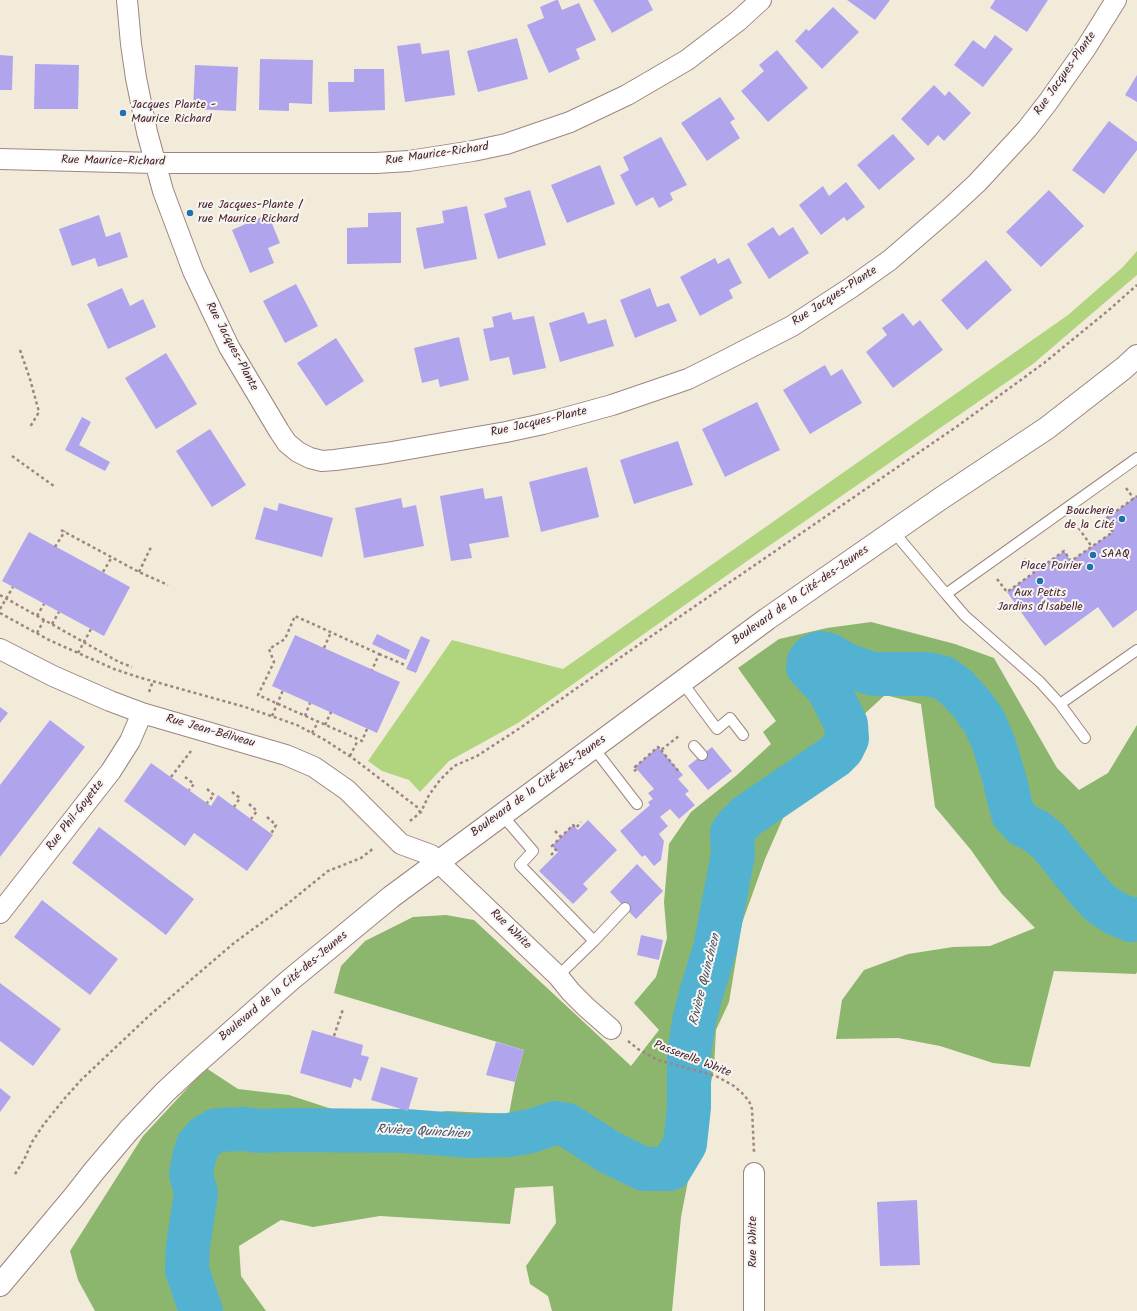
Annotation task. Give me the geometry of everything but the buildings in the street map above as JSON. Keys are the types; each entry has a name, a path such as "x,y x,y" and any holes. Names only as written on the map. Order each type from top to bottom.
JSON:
{"main road":[{"name":"Boulevard de la Cité-des-Jeunes","path":"0,1285 129,1130 165,1092 214,1046 296,975 391,897 767,619 893,531 1047,428 1136,359"}],"street":[{"name":"Rue Jacques-Plante","path":"127,0 131,44 142,110 155,163 181,242 229,347 279,431 287,443 298,452 310,458 322,461 506,432 548,423 612,406 688,379 792,326 865,278 950,210 1004,154 1040,112 1086,48 1116,0"},
{"name":"Rue Maurice-Richard","path":"0,159 155,163 376,163 409,161 506,144 570,122 628,95 687,60 738,21 761,0"},
{"name":"Rue Jean-Béliveau","path":"0,649 84,691 142,713 286,755 314,767 347,790 401,844"},
{"name":"Rue Phil-Goyette","path":"0,913 111,771 130,741 142,713"},
{"name":"Rue White","path":"401,844 431,855 438,861 556,979 619,1034"},
{"name":"Rue White","path":"754,1173 754,1311"}],"lane":[{"path":"946,594 1137,458"},
{"path":"893,531 965,616 1040,682 1060,704 1085,738"},
{"path":"1060,704 1137,650"},
{"path":"682,682 717,728 730,718 743,735"},
{"path":"694,746 702,755"},
{"path":"593,747 637,804"},
{"path":"502,815 534,851 520,865 594,941"},
{"path":"556,979 625,908"}],"path":[{"path":"421,812 429,795 440,780 454,766 477,756 520,728 965,421 1044,363 1137,285"},
{"path":"20,350 39,412 30,427"},
{"path":"12,456 54,486"},
{"path":"1007,592 1064,551 1071,561 1113,532 1104,520 1137,496"},
{"path":"1065,510 1092,547"},
{"path":"61,530 139,572 168,585"},
{"path":"56,547 65,531"},
{"path":"139,572 152,545"},
{"path":"103,572 112,557"},
{"path":"0,609 13,587"},
{"path":"0,595 119,662 132,667"},
{"path":"37,616 44,604"},
{"path":"52,624 59,612"},
{"path":"0,613 78,653 114,669 138,677"},
{"path":"367,729 362,741 358,740 258,695 274,662 269,649 285,639 295,616 405,665"},
{"path":"37,633 44,620"},
{"path":"78,653 91,629"},
{"path":"324,648 331,632"},
{"path":"372,670 379,654"},
{"path":"272,716 283,690"},
{"path":"305,716 310,703"},
{"path":"325,725 331,712"},
{"path":"312,733 318,722"},
{"path":"661,750 679,736"},
{"path":"350,756 358,740"},
{"path":"631,773 637,769 635,767 658,747 679,772"},
{"path":"171,777 191,750"},
{"path":"185,777 194,784 189,790"},
{"path":"207,789 214,795 207,803"},
{"path":"232,792 240,798 234,807"},
{"path":"249,804 257,811 251,819"},
{"path":"267,818 276,825 271,834"},
{"path":"548,858 556,850 552,846 573,825 576,828 581,822"},
{"path":"555,831 561,837"},
{"path":"15,1174 24,1160 32,1142 44,1124 65,1098 151,1014 234,943 286,905 328,871 361,858"},
{"path":"334,1036 343,1009"},
{"name":"Passerelle White","path":"619,1034 658,1060 716,1076 734,1086 742,1093 749,1101 752,1109 754,1173"}],"green space":[{"path":"1137,251 1137,275 1033,364 750,559 518,723 449,761 420,792 409,780 382,771 368,761 452,640 563,669 1068,315 1123,267"},
{"path":"871,622 955,644 994,658 1057,768 1079,790 1108,773 1137,725 1136,974 1054,971 1030,1067 993,1063 940,1046 898,1038 836,1039 842,1000 864,970 908,954 953,947 990,946 1035,928 1002,894 971,850 935,807 921,704 885,695 859,719 866,739 838,780 787,809 765,859 742,923 729,1002 716,1030 714,1067 693,1155 681,1217 672,1311 552,1311 548,1296 530,1284 526,1266 556,1223 553,1186 515,1188 510,1224 380,1216 313,1227 281,1220 239,1246 241,1276 266,1311 95,1311 78,1280 70,1251 143,1136 206,1068 238,1089 289,1095 341,1112 382,1109 411,1116 447,1111 509,1114 515,1082 524,1050 334,993 341,966 365,941 413,917 446,915 474,920 631,1066 659,1030 634,1003 656,977 667,938 664,902 669,844 691,812 737,775 771,744 763,732 776,721 738,668 779,639 827,628"}],"waterway":[{"name":"Rivière Quinchien","path":"201,1311 187,1270 188,1246 196,1193 191,1174 198,1145 205,1137 217,1130 405,1131 471,1136 509,1135 531,1131 555,1123 567,1125 609,1152 644,1169 670,1169 685,1144 689,1107 689,1054 694,1021 715,948 733,855 732,833 747,816 835,756 842,749 847,739 846,724 828,688 808,667 809,661 813,656 820,653 829,655 846,665 873,674 927,674 944,678 956,687 971,703 984,721 994,744 1013,814 1023,825 1036,831 1048,841 1101,904 1115,913 1131,920 1137,919"}],"place":[{"name":"Jacques Plante - Maurice Richard","path":"123,113"},
{"name":"rue Jacques-Plante / rue Maurice Richard","path":"190,213"},
{"name":"Boucherie de la Cité","path":"1122,519"},
{"name":"SAAQ","path":"1093,555"},
{"name":"Place Poirier","path":"1090,567"},
{"name":"Aux Petits Jardins d'Isabelle","path":"1040,581"}]}
